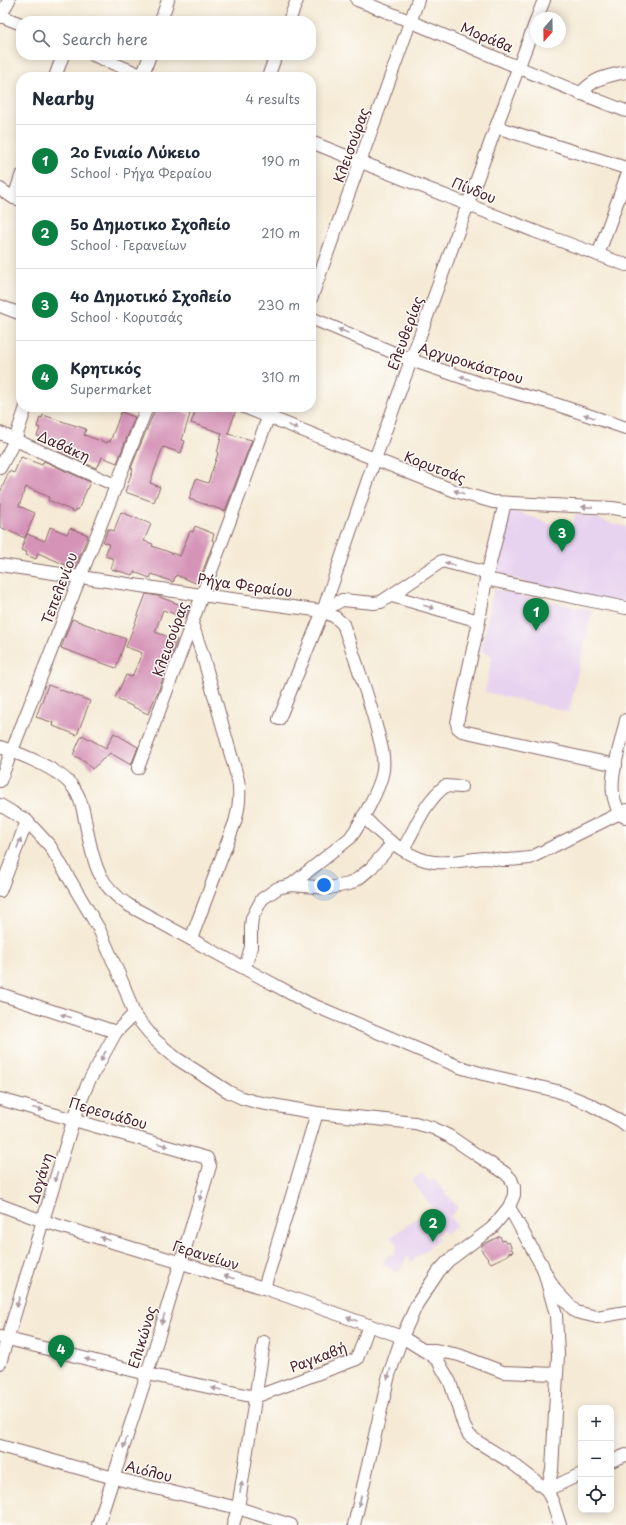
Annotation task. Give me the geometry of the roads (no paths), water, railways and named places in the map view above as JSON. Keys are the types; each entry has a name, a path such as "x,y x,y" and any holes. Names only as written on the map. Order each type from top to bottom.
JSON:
{"street":[{"path":"9,0 0,16 16,22"},
{"path":"163,16 168,0"},
{"path":"291,16 297,0"},
{"name":"Μοράβα","path":"358,0 520,67 580,94 626,111"},
{"name":"Κλεισούρας","path":"316,285 418,0"},
{"path":"539,12 544,0"},
{"name":"Ελευθερίας","path":"279,719 323,611 375,459 496,127 530,38"},
{"path":"57,72 60,60"},
{"path":"105,60 132,72"},
{"path":"145,72 149,60"},
{"path":"270,72 274,60"},
{"path":"580,94 588,85 598,79 626,72"},
{"path":"496,127 626,168"},
{"name":"Πίνδου","path":"316,144 534,231 626,265"},
{"path":"598,255 626,178"},
{"path":"0,189 16,198"},
{"path":"0,306 16,312"},
{"name":"Αργυροκάστρου","path":"316,320 411,360 479,383 555,404 626,428"},
{"path":"0,468 15,440 24,412"},
{"name":"Τεπελενίου","path":"0,781 145,412"},
{"name":"Κλεισούρας","path":"138,768 270,412"},
{"name":"Κορυτσάς","path":"270,412 375,459 481,500 505,503 626,510"},
{"name":"Δαβάκη","path":"0,433 116,486"},
{"path":"505,503 487,576 457,723 458,728 462,731 616,765"},
{"path":"323,611 342,600 374,603 381,602 442,561 487,576 626,608"},
{"name":"Ρήγα Φεραίου","path":"0,565 201,595 323,611"},
{"path":"392,596 479,621"},
{"path":"291,885 350,838 357,830 380,785 383,772 384,760 369,700 343,624 335,616 323,611"},
{"path":"191,939 235,822 240,798 238,780 202,653 192,624"},
{"path":"363,816 377,831 398,846 422,859 434,862 485,858 510,860 530,858 624,814 614,801 613,792 616,765 626,720"},
{"path":"0,747 51,769 66,779 77,793 98,873 118,899 308,1003 370,1028 435,1058 483,1074 557,1091 594,1107 626,1125"},
{"path":"245,968 252,946 252,918 262,899 278,888 291,885 330,888 349,884 372,868 398,846 420,818 434,795 445,786 461,787"},
{"path":"0,805 27,821 50,846 92,918 110,954 134,1014 146,1031 161,1046 192,1069 229,1092 256,1102 317,1113 415,1123 433,1128 449,1136 477,1154 505,1173 511,1179 514,1187 514,1195 510,1207 492,1228 448,1261 436,1275 417,1304 402,1337 389,1375 354,1525"},
{"path":"0,890 27,821"},
{"path":"0,994 116,1032"},
{"name":"Δογάνη","path":"0,1363 3,1338 43,1220 74,1118 88,1083 116,1032 134,1014"},
{"name":"Περεσιάδου","path":"0,1098 74,1118 207,1158"},
{"path":"264,1288 317,1113"},
{"name":"Ελικώνος","path":"98,1525 147,1374 210,1166 207,1158"},
{"name":"Γερανείων","path":"0,1206 264,1288 402,1337 438,1361 445,1371 464,1426 469,1435 512,1463 547,1490"},
{"path":"510,1207 555,1290 576,1312 597,1317 626,1312"},
{"path":"542,1264 556,1315 558,1355 552,1470 547,1490 560,1525"},
{"name":"Ραγκαβή","path":"255,1397 357,1359 369,1325"},
{"path":"3,1338 147,1374 255,1397"},
{"path":"233,1525 238,1508 264,1342"},
{"path":"422,1350 435,1350 459,1355 503,1372 556,1374"},
{"name":"Αιόλου","path":"0,1446 114,1478 238,1508 290,1525"},
{"path":"614,1460 626,1456"},
{"path":"547,1490 578,1475"}],"place":[{"name":"4ο Δημοτικό Σχολείο","path":"562,552"},
{"name":"2ο Ενιαίο Λύκειο","path":"536,631"},
{"name":"5o Δημοτικο Σχολείο","path":"433,1242"},
{"name":"Κρητικός","path":"61,1368"}]}
